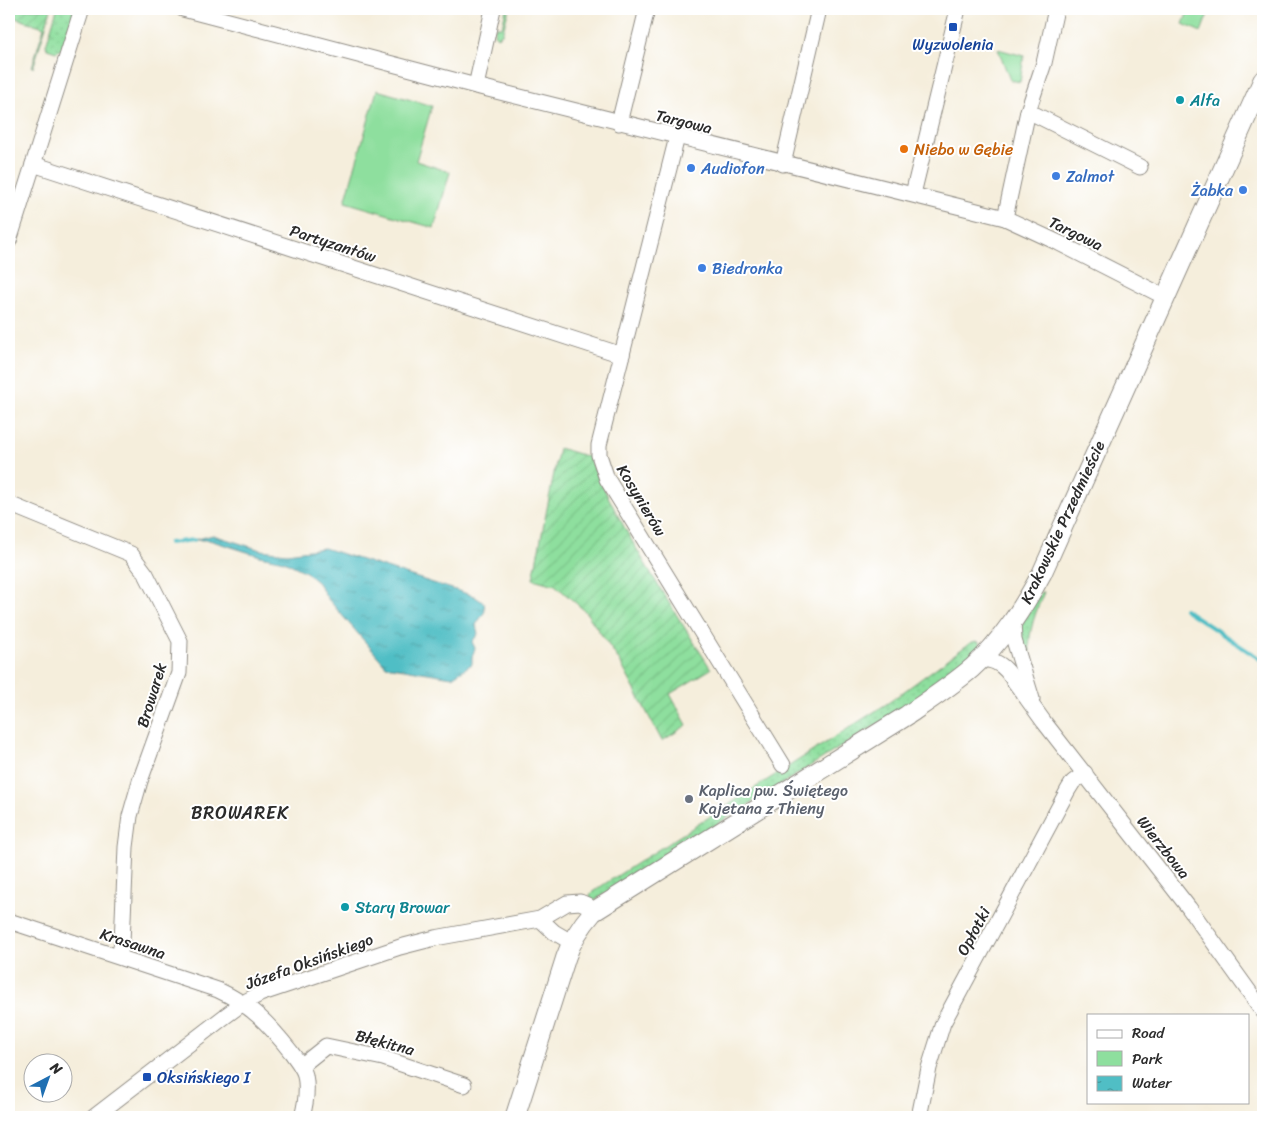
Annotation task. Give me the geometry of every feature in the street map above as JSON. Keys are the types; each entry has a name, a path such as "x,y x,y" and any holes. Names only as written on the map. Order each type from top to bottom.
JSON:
{"street":[{"path":"9,241 82,9"},
{"name":"Targowa","path":"183,9 619,123 1005,218 1166,297"},
{"path":"476,86 493,9"},
{"path":"619,123 647,9"},
{"path":"782,164 819,9"},
{"path":"913,194 958,9"},
{"path":"1005,218 1028,111 1044,63 1056,9"},
{"name":"Krakowskie Przedmieście","path":"514,1117 571,942 579,929 587,907 906,716 950,685 981,659 1013,621 1042,573 1263,80"},
{"path":"1028,111 1140,167"},
{"name":"Kosynierów","path":"677,137 599,445 599,456 607,479 784,764"},
{"name":"Partyzantów","path":"33,164 622,355"},
{"name":"Browarek","path":"9,504 131,554 146,574 180,641 179,673 140,782 130,816 126,847 122,943 118,956"},
{"name":"Wierzbowa","path":"1013,621 1014,640 1035,708"},
{"name":"Wierzbowa","path":"981,659 1001,664 1189,908 1263,1011"},
{"name":"Opłotki","path":"919,1117 929,1068 943,1023 1068,790 1084,773"},
{"name":"Józefa Oksińskiego","path":"94,1117 243,1003 280,986 400,947 435,938 540,919 567,904 587,907"},
{"path":"540,919 554,932 571,942"},
{"name":"Krasawna","path":"9,920 218,990 243,1003 270,1026 301,1066"},
{"name":"Błękitna","path":"301,1066 326,1046 383,1058 464,1085"},
{"path":"301,1066 305,1075 307,1100 302,1117"}],"green space":[{"path":"9,9 51,9 33,68 44,27 9,16"},
{"path":"57,9 76,9 62,49 56,52 47,49 46,45"},
{"path":"506,9 509,9 502,34 497,37 494,34 495,27 502,27"},
{"path":"1189,9 1210,9 1201,32 1183,24"},
{"path":"998,49 1024,56 1020,82 1010,80"},
{"path":"377,90 432,106 416,161 450,172 434,228 345,202"},
{"path":"559,448 589,457 616,512 662,591 711,669 670,694 687,725 662,741 619,660 585,611 555,585 533,579"},
{"path":"1041,592 1044,592 1031,629 1030,652 1025,653 1022,644 1022,628 1027,614"},
{"path":"979,642 981,647 965,663 921,697 595,900 591,900 591,893 888,703 970,643"}],"water":[{"path":"213,535 261,550 287,553 324,548 474,596 484,603 485,611 476,625 478,634 472,642 475,648 472,664 452,677 386,666 328,599 318,583 306,572 284,561 260,556 209,540 194,540"}],"waterway":[{"path":"169,543 194,540"},
{"path":"1184,609 1263,661"}],"place":[{"name":"Wyzwolenia","path":"953,27"},
{"name":"Alfa","path":"1180,100"},
{"name":"Niebo w Gębie","path":"904,149"},
{"name":"Audiofon","path":"691,168"},
{"name":"Zalmot","path":"1056,176"},
{"name":"Żabka","path":"1243,190"},
{"name":"Biedronka","path":"702,268"},
{"name":"Kaplica pw. Świętego Kajetana z Thieny","path":"689,799"},
{"name":"Stary Browar","path":"345,907"},
{"name":"Oksińskiego I","path":"147,1077"}],"district":[{"name":"BROWAREK","path":"240,813"}]}
